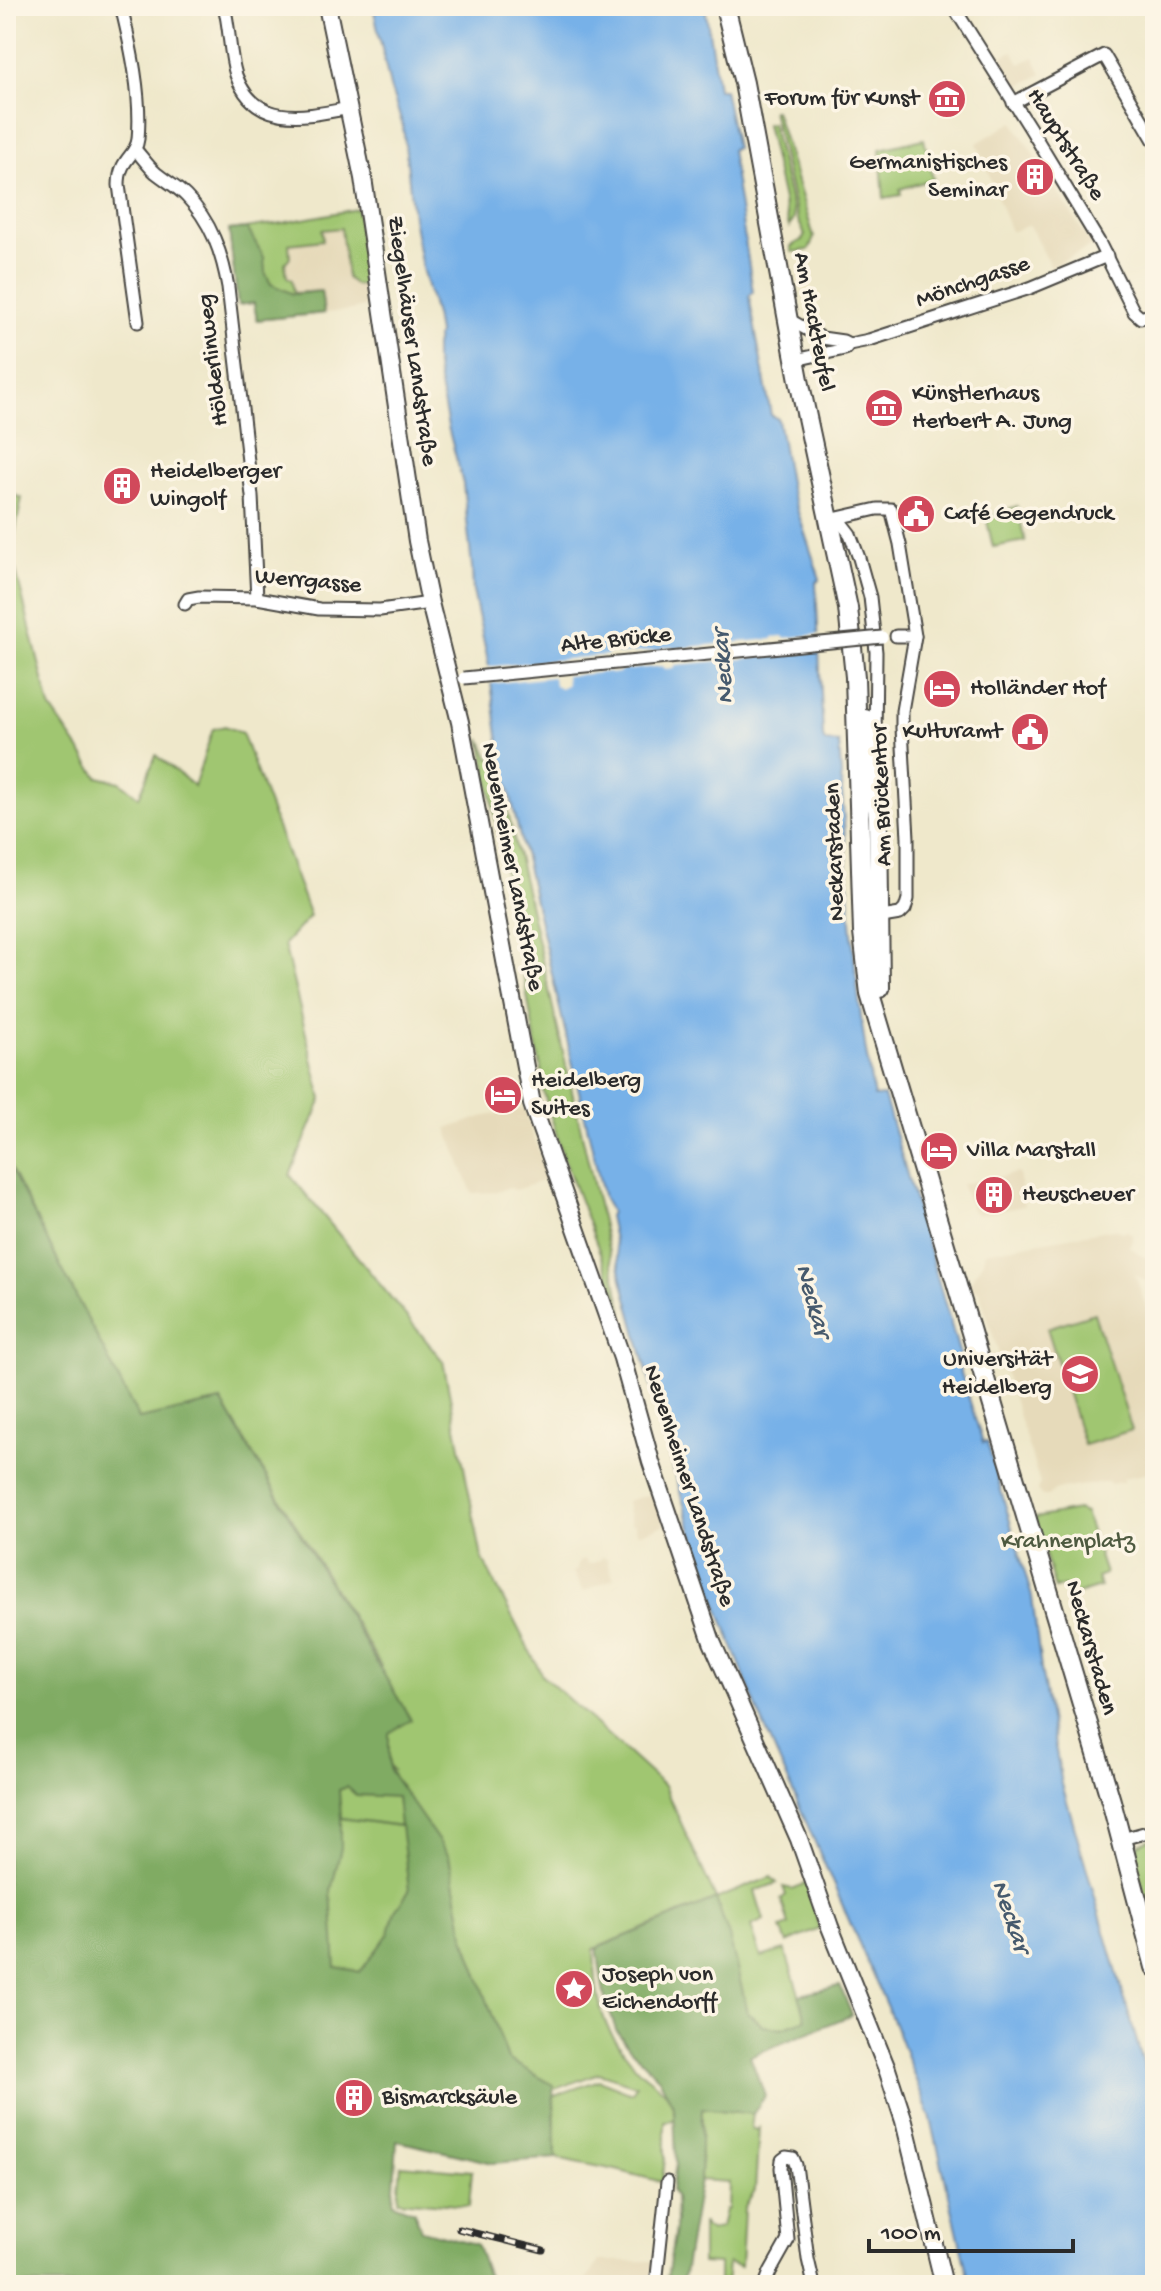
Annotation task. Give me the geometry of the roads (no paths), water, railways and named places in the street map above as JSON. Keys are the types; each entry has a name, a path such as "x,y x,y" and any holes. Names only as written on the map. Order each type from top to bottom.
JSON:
{"main road":[{"name":"Ziegelhäuser Landstraße","path":"327,6 363,178 413,514 430,603 458,680"},
{"name":"Am Hackteufel","path":"725,6 744,83 795,360 845,593 852,648"},
{"name":"Neckarstaden","path":"852,648 871,918 882,1009 880,1022 1122,1839 1155,1967"},
{"name":"Neckarstaden","path":"855,677 870,750 878,816 871,918"},
{"name":"Neuenheimer Landstraße","path":"458,680 532,1104 622,1358 651,1462 712,1642 799,1839 830,1927 887,2069 904,2121 944,2285"}],"street":[{"path":"121,6 136,87 138,139 135,149 121,166 119,185 138,322"},
{"path":"224,6 236,73 255,103 275,113 300,117 350,108"},
{"name":"Hauptstraße","path":"953,6 1107,256 1134,312 1141,318 1155,313"},
{"path":"1013,103 1104,55 1155,142"},
{"name":"Hölderlinweg","path":"135,149 194,205 222,257 250,474 257,598"},
{"name":"Mönchgasse","path":"795,360 845,349 849,344 1030,288 1107,256"},
{"path":"787,318 822,338 849,344"},
{"name":"Am Brückentor","path":"829,520 877,509 891,509 915,636 902,711 908,899 900,914 871,918"},
{"path":"829,520 843,525 850,534 870,597 876,652 875,742 870,750"},
{"name":"Werrgasse","path":"185,604 193,597 257,598 319,609 380,610 430,603"},
{"path":"896,636 915,636"},
{"name":"Alte Brücke","path":"458,680 882,637"},
{"path":"1122,1839 1155,1830"},
{"path":"765,2285 788,2240 781,2164 784,2158 789,2157 795,2161 797,2169 814,2285"},
{"path":"656,2285 667,2182"}],"water":[{"name":"Neckar","path":"373,6 705,6 718,89 724,89 736,148 731,150 753,292 749,296 771,415 778,419 790,488 820,579 816,583 823,737 825,742 839,743 855,965 874,1097 884,1096 960,1355 956,1357 983,1443 987,1442 1032,1597 1041,1669 1062,1784 1155,2104 1155,2285 970,2285 931,2119 893,2021 759,1714 719,1610 675,1475 622,1279 609,1216 611,1212 604,1199 500,750 488,661 473,591 463,484 435,361 438,333 413,217 403,126 390,87"}],"railway":[{"path":"459,2229 543,2250"}],"place":[{"name":"Forum für Kunst","path":"947,99"},
{"name":"Germanistisches Seminar","path":"1035,177"},
{"name":"Künstlerhaus Herbert A. Jung","path":"884,408"},
{"name":"Heidelberger Wingolf","path":"122,486"},
{"name":"Café Gegendruck","path":"916,514"},
{"name":"Holländer Hof","path":"942,689"},
{"name":"Kulturamt","path":"1030,732"},
{"name":"Heidelberg Suites","path":"503,1095"},
{"name":"Villa Marstall","path":"939,1151"},
{"name":"Heuscheuer","path":"994,1195"},
{"name":"Universität Heidelberg","path":"1080,1374"},
{"name":"Joseph von Eichendorff","path":"574,1989"},
{"name":"Bismarcksäule","path":"354,2098"}],"park label":[{"name":"Krahnenplatz","path":"1068,1542"}]}
